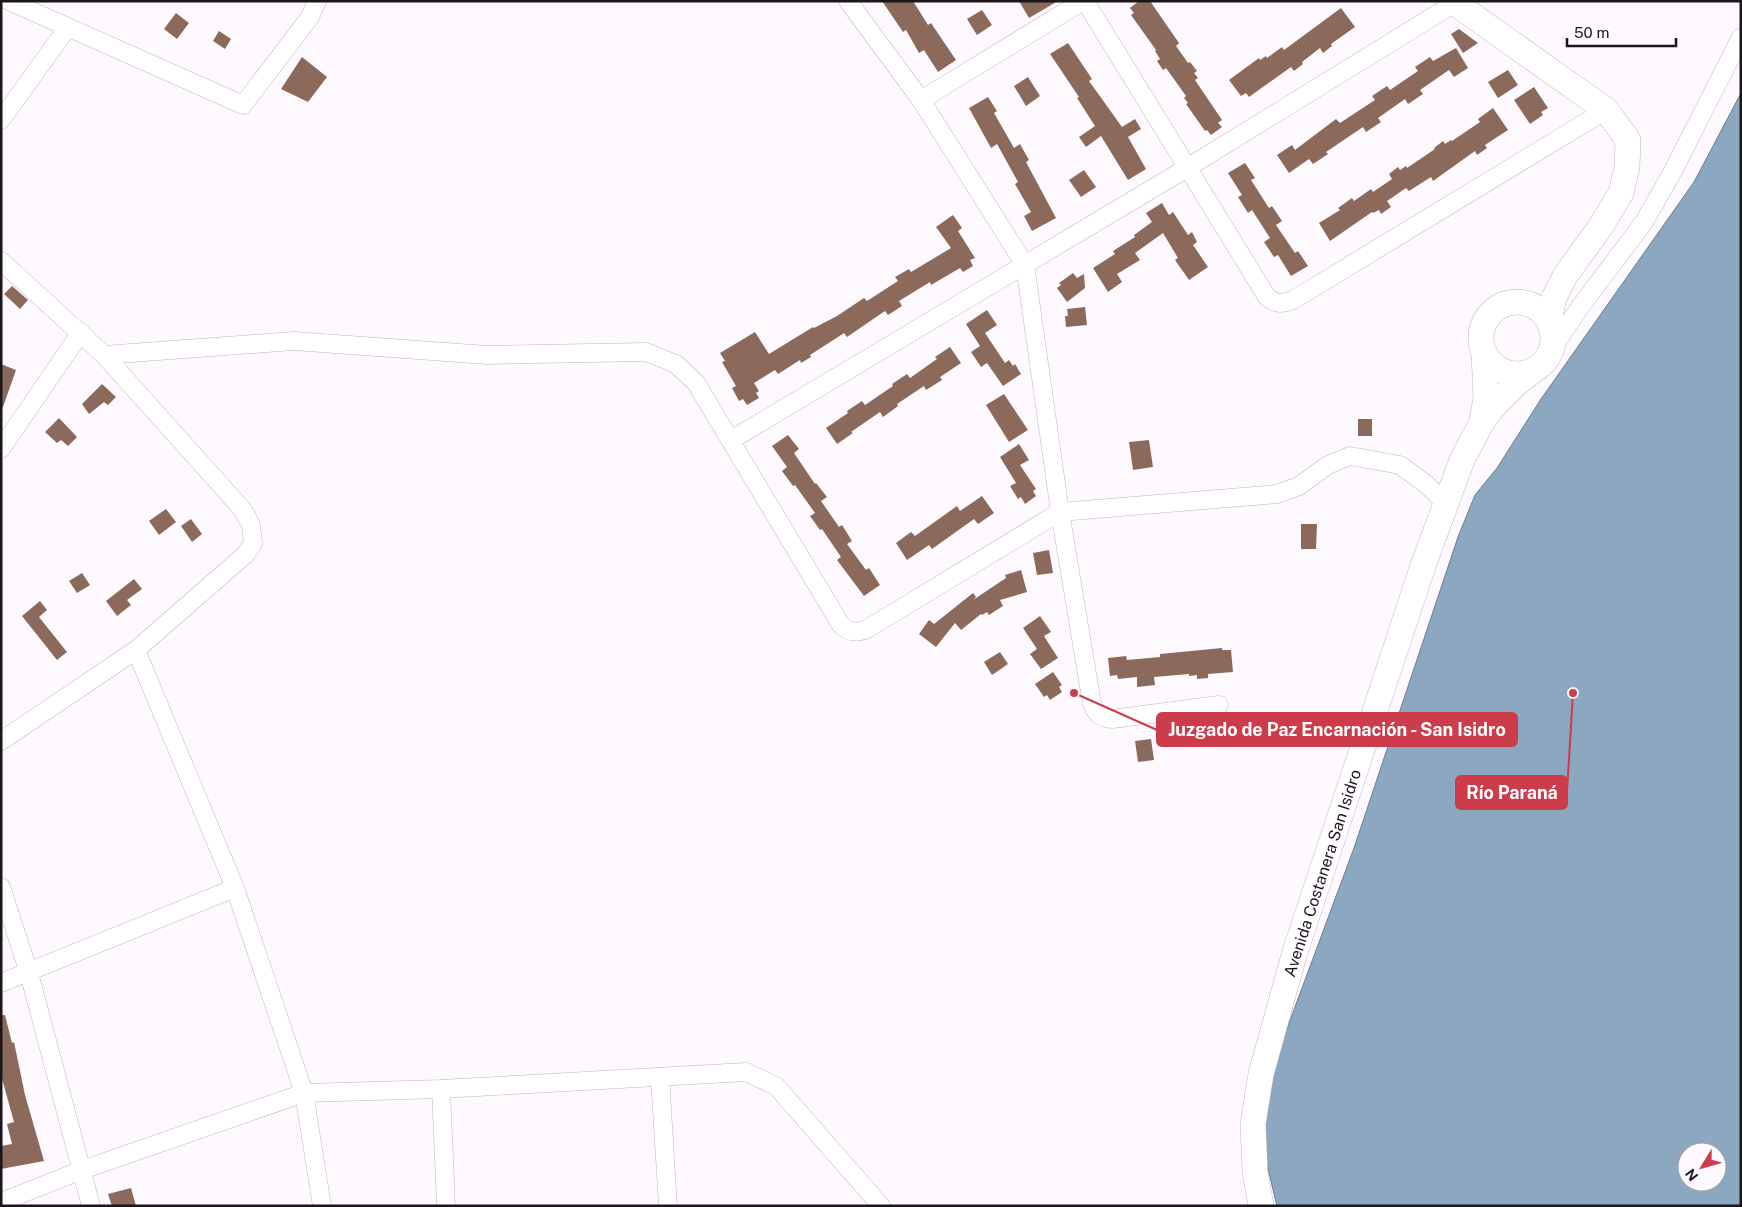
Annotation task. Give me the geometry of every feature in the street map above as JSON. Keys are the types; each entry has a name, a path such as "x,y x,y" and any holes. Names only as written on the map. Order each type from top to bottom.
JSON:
{"main road":[{"path":"1454,2 1606,110 1628,140 1627,168 1621,193 1601,226 1565,276 1554,298 1551,311 1553,340 1542,361 1523,373 1511,373 1495,366 1484,352"},
{"path":"1482,422 1486,398 1482,342 1485,322 1495,310 1540,290 1565,276"},
{"path":"1508,303 1526,303 1535,307 1542,312 1551,328"},
{"name":"Avenida Costanera San Isidro","path":"1261,1206 1255,1172 1253,1124 1261,1074 1295,952 1424,566 1462,460 1482,422 1493,407 1542,361"}],"street":[{"path":"10,1 243,105 310,17 317,1"},
{"path":"848,1 922,100 1024,265 1060,512 1092,704 1096,712 1102,718 1112,719 1219,705"},
{"path":"922,100 1084,1 1267,296 1274,303 1282,304 1293,300 1606,110"},
{"path":"731,440 1187,168 1454,2"},
{"path":"1,120 68,28"},
{"name":"Avenida Costanera San Isidro","path":"1542,361 1644,222 1673,171 1741,37"},
{"path":"1,261 104,355 243,510 251,525 253,543 246,554 136,650 1,741"},
{"path":"1,449 81,332"},
{"path":"104,355 294,342 487,355 646,352 676,364 696,383 841,625 848,631 857,632 867,629 1060,512 1277,494 1299,486 1328,465 1350,456 1400,465 1427,485 1446,504"},
{"path":"136,650 234,888 304,1093 322,1206"},
{"path":"1,887 29,973 91,1206"},
{"path":"1,984 234,888"},
{"path":"1,1202 82,1170 304,1093 441,1089 746,1072 776,1086 881,1206"},
{"path":"660,1077 668,1206"},
{"path":"441,1089 446,1206"}],"water":[{"path":"1741,93 1741,1206 1277,1206 1263,1148 1269,1077 1354,848 1458,537 1475,495 1497,468 1541,399 1694,182"}],"building":[{"path":"882,1 913,1 928,25 931,23 956,60 938,72 924,50 919,53 906,30 903,32"},
{"path":"1019,1 1058,1 1029,18"},
{"path":"1139,1 1150,1 1179,43 1176,46 1188,63 1190,62 1197,71 1194,73 1198,78 1195,80 1222,120 1218,123 1222,127 1211,135 1207,130 1205,131 1186,104 1188,103 1184,98 1186,96 1166,68 1163,70 1157,61 1160,59 1156,50 1131,15 1134,13 1130,8"},
{"path":"1341,8 1355,27 1331,44 1332,46 1323,53 1320,48 1294,71 1291,67 1249,97 1246,93 1241,96 1229,80 1259,58 1260,60 1266,56 1267,58 1282,47 1284,50"},
{"path":"982,10 992,25 977,35 967,19"},
{"path":"176,13 189,23 177,39 164,29"},
{"path":"1459,29 1478,43 1463,53 1451,34"},
{"path":"219,31 231,39 225,49 213,41"},
{"path":"1068,43 1092,79 1089,81 1122,127 1135,119 1141,129 1128,137 1146,169 1128,180 1101,136 1086,147 1079,137 1095,126 1077,98 1079,97 1050,54"},
{"path":"1456,48 1468,68 1454,77 1449,70 1420,90 1423,94 1408,104 1405,99 1378,118 1381,122 1366,132 1363,127 1326,152 1328,154 1313,164 1309,159 1289,173 1277,155 1292,145 1295,150 1336,119 1340,123 1375,100 1372,96 1387,86 1390,90 1418,71 1415,67 1430,57 1433,61"},
{"path":"302,57 327,77 308,102 281,89"},
{"path":"1508,70 1518,85 1498,98 1488,82"},
{"path":"1028,77 1040,96 1026,106 1014,86"},
{"path":"1534,87 1548,108 1541,112 1543,115 1530,124 1514,100"},
{"path":"988,97 997,111 994,113 1014,148 1020,144 1029,160 1026,162 1056,218 1032,231 1024,216 1031,212 1015,184 1018,182 997,144 991,148 969,108"},
{"path":"1493,108 1508,130 1485,145 1487,148 1477,155 1475,151 1433,181 1431,177 1409,191 1406,188 1387,201 1391,207 1381,214 1379,210 1372,212 1330,241 1319,223 1340,210 1338,208 1352,198 1354,201 1371,189 1373,192 1392,179 1389,174 1398,167 1400,170 1406,166 1407,168 1435,149 1443,141 1445,144 1452,141 1480,122 1478,119"},
{"path":"1245,163 1255,178 1251,180 1269,208 1272,206 1282,221 1276,225 1295,253 1298,251 1308,266 1291,276 1278,255 1274,257 1264,242 1270,238 1252,210 1248,213 1238,197 1242,195 1228,173"},
{"path":"1084,170 1096,187 1081,197 1069,180"},
{"path":"1162,203 1169,215 1173,212 1188,235 1192,232 1197,242 1193,245 1208,267 1189,280 1175,260 1178,258 1163,233 1135,253 1140,260 1117,274 1122,282 1108,292 1093,268 1115,254 1113,251 1135,237 1134,235 1152,222 1146,213"},
{"path":"953,215 962,228 958,231 975,258 970,260 973,266 963,272 960,268 931,285 930,282 899,301 902,306 888,315 885,311 847,337 844,333 801,363 800,360 778,374 775,370 754,383 759,391 756,393 759,398 747,405 743,399 739,401 732,388 736,386 722,362 725,361 720,353 755,332 769,354 813,327 837,316 864,298 867,301 898,281 895,277 909,269 911,272 951,248 936,227"},
{"path":"1073,273 1077,278 1084,274 1085,288 1067,302 1057,288 1061,285 1059,283"},
{"path":"12,286 28,300 20,309 4,294"},
{"path":"1085,307 1087,325 1066,327 1065,316 1068,316 1067,309"},
{"path":"987,310 997,325 985,333 1005,363 1009,360 1013,366 1015,364 1021,374 1003,386 987,363 981,367 971,352 980,346 966,324"},
{"path":"950,347 961,363 940,377 942,380 926,390 924,386 897,404 898,406 883,417 880,412 837,444 826,428 862,401 865,405 907,374 910,378 937,359 935,357"},
{"path":"1,364 16,370 3,407 1,407"},
{"path":"102,384 116,397 108,405 104,402 89,414 82,404"},
{"path":"1004,394 1028,430 1009,442 986,405"},
{"path":"59,418 77,437 68,446 61,440 57,443 45,432"},
{"path":"1358,419 1372,419 1372,436 1358,436"},
{"path":"788,435 799,449 794,453 815,484 827,497 821,501 839,527 842,525 852,541 847,544 866,570 869,568 880,585 864,596 837,560 841,557 822,529 820,530 810,516 815,513 795,485 793,486 782,471 787,467 772,446"},
{"path":"1149,440 1153,467 1133,470 1129,442"},
{"path":"1019,444 1029,460 1020,465 1036,489 1033,491 1036,496 1025,504 1021,497 1018,499 1010,486 1016,483 1000,457"},
{"path":"982,496 994,513 978,524 974,519 932,549 929,545 907,560 896,543 911,532 915,536 957,506 960,511"},
{"path":"166,509 176,522 159,535 149,521"},
{"path":"191,519 202,534 192,542 181,526"},
{"path":"1301,524 1317,524 1316,549 1301,549"},
{"path":"1049,550 1053,573 1037,575 1033,553"},
{"path":"1021,570 1027,592 1000,600 1003,606 989,615 987,612 981,614 961,630 955,623 936,647 919,634 929,620 934,624 973,593 976,597 973,600 1006,578 1005,575"},
{"path":"82,573 90,585 77,593 69,581"},
{"path":"134,579 142,589 127,600 131,605 117,616 106,601"},
{"path":"40,601 47,610 39,617 67,652 57,660 22,616"},
{"path":"1040,616 1051,632 1044,636 1058,658 1041,669 1030,654 1037,649 1023,628"},
{"path":"1222,648 1222,650 1231,650 1233,672 1208,674 1208,678 1197,679 1197,675 1189,676 1189,674 1154,677 1155,685 1137,687 1137,677 1118,679 1117,675 1110,676 1108,658 1126,656 1127,660 1160,657 1160,654"},
{"path":"1000,652 1008,664 992,675 984,662"},
{"path":"1053,672 1062,685 1059,687 1062,692 1050,700 1047,695 1044,697 1035,684"},
{"path":"1151,739 1154,760 1138,762 1135,741"},
{"path":"1,1015 5,1015 12,1043 14,1042 25,1095 44,1161 1,1169 1,1146 12,1144 7,1124 14,1122 1,1075"},
{"path":"131,1188 136,1206 112,1206 108,1194"}],"place":[{"name":"Juzgado de Paz Encarnación - San Isidro","path":"1074,693"},
{"name":"Río Paraná","path":"1573,693"}]}
